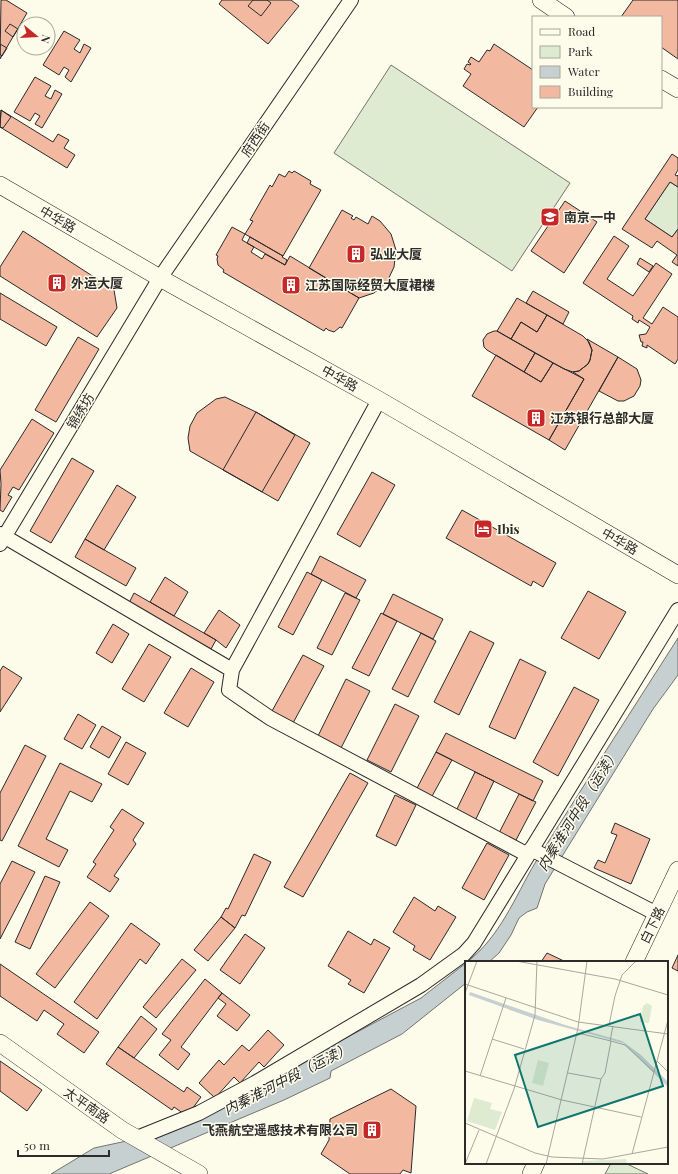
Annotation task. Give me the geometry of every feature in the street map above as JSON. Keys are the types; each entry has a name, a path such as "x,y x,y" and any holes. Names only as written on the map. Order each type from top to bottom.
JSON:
{"main road":[{"name":"中华路","path":"0,185 160,278 379,400 678,575"},
{"name":"白下路","path":"634,961 658,914 674,889 678,870"},
{"name":"太平南路","path":"0,1043 122,1130 198,1174"},
{"path":"531,1174 536,1164"}],"street":[{"name":"府西街","path":"160,278 351,0"},
{"path":"541,0 565,16"},
{"path":"662,80 678,89"},
{"name":"锦绣坊","path":"1,538 160,278"},
{"path":"379,400 232,670 229,690 270,718 530,852 573,870 658,914"},
{"path":"1,538 232,670"},
{"path":"137,1138 199,1113 255,1083 421,985 454,963 464,954 474,943 678,610"}],"green space":[{"path":"391,65 570,183 512,271 334,153"},
{"path":"670,182 678,187 678,229 672,237 645,219"},
{"path":"610,1164 627,1164 648,1174 605,1174"}],"water":[{"name":"内秦淮河中段（运渎）","path":"678,638 678,675 653,709 545,884 537,908 527,912 519,918 511,935 499,953 490,961 468,961 479,952 498,929 535,863"},
{"name":"内秦淮河中段（运渎）","path":"465,964 465,984 402,1034 331,1071 330,1078 284,1100 109,1174 51,1174 94,1148 150,1136 218,1106 421,998"}],"building":[{"path":"1,0 6,0 27,13 25,16 16,16 16,32 0,59"},
{"path":"222,0 291,0 299,6 268,44 219,4"},
{"path":"253,0 267,0 271,3 261,16 248,6"},
{"path":"633,0 678,0 678,59 662,48 662,16 622,16"},
{"path":"10,24 16,28 16,32 13,37 5,31"},
{"path":"64,31 80,40 74,49 80,53 84,44 91,48 71,82 65,77 69,70 64,67 59,75 43,65 49,56 56,56 56,44"},
{"path":"0,44 7,48 2,56 0,54"},
{"path":"494,44 532,69 532,108 537,108 524,127 463,86 471,74 464,69 467,64 471,64 468,62 471,57 479,62 487,50 490,51"},
{"path":"35,77 51,86 45,96 51,99 55,90 62,94 42,128 35,124 40,116 35,113 30,121 14,112"},
{"path":"1,110 53,142 58,134 69,140 64,148 75,155 67,168 0,127"},
{"path":"1,110 11,117 3,128 0,127"},
{"path":"672,154 678,158 678,170 675,175 678,175 678,187 670,182 645,219 672,237 678,229 678,266 672,262 677,255 657,241 652,248 622,229"},
{"path":"289,171 292,173 294,171 311,181 310,184 321,190 283,256 245,234 253,221 250,220 270,185 272,187 279,174 285,177"},
{"path":"565,201 597,222 564,273 531,251"},
{"name":"弘业大厦","path":"342,210 353,216 351,218 354,220 356,217 368,224 372,216 380,221 391,234 396,250 394,267 387,282 374,293 359,298 309,268"},
{"name":"江苏国际经贸大厦裙楼","path":"232,227 245,234 242,240 254,247 251,252 262,259 265,254 285,265 290,256 359,298 342,328 340,327 334,332 326,328 324,331 223,272 224,270 218,265 218,256 216,255"},
{"name":"外运大厦","path":"23,231 114,290 117,308 97,337 0,276 0,267"},
{"path":"614,236 629,246 607,279 633,296 656,263 672,274 643,318 652,324 663,307 678,317 678,359 675,364 647,345 647,348 642,346 643,342 641,342 639,335 646,334 650,327 639,320 638,323 632,319 633,316 583,283"},
{"path":"250,237 283,256 282,257 287,260 285,265 247,243"},
{"path":"640,258 653,266 649,272 637,264"},
{"path":"533,291 569,312 563,324 526,303"},
{"path":"0,293 57,327 46,346 0,319"},
{"path":"517,298 547,315 537,332 521,322 511,339 497,331"},
{"path":"547,315 583,336 589,342 592,350 590,360 588,364 579,371 573,372 564,369 511,339 521,322 537,332"},
{"path":"497,331 535,353 524,372 484,347 483,340 487,334"},
{"path":"78,337 99,349 56,422 35,410"},
{"path":"587,339 618,357 565,450 549,440 584,379 573,372 579,371 588,364 590,360 592,350"},
{"path":"535,353 553,363 541,382 524,372"},
{"name":"江苏银行总部大厦","path":"496,355 541,382 553,363 584,379 549,440 472,396"},
{"path":"618,357 637,369 641,380 640,386 634,396 624,401 618,401 599,391"},
{"path":"225,397 256,412 310,443 278,501 190,451 188,438 190,426 197,413 216,399"},
{"path":"256,412 295,435 262,492 223,470"},
{"path":"32,419 54,433 19,490 13,487 8,495 12,497 3,512 0,510 0,470"},
{"path":"72,458 94,471 51,543 30,531"},
{"path":"372,472 395,485 360,547 337,534"},
{"path":"117,485 136,497 104,550 85,539"},
{"path":"462,510 556,563 543,587 533,581 531,586 446,538"},
{"path":"85,539 136,568 126,586 75,557"},
{"path":"320,556 366,580 356,598 311,574"},
{"path":"307,572 322,580 293,635 278,627"},
{"path":"165,577 188,592 174,616 150,602"},
{"path":"588,591 626,612 599,659 561,638"},
{"path":"134,593 216,640 211,649 129,603"},
{"path":"345,593 360,600 332,655 317,648"},
{"path":"393,594 443,619 433,639 383,614"},
{"path":"219,610 240,625 226,648 204,633"},
{"path":"381,613 397,621 369,676 352,668"},
{"path":"113,624 129,634 112,663 96,653"},
{"path":"470,631 494,643 459,715 434,702"},
{"path":"421,633 436,641 408,697 392,689"},
{"path":"149,644 171,657 144,702 122,689"},
{"path":"303,655 324,666 293,723 272,711"},
{"path":"520,659 546,672 515,739 489,727"},
{"path":"3,666 22,678 0,712 0,671"},
{"path":"191,668 214,682 188,727 164,713"},
{"path":"346,679 370,691 341,748 318,736"},
{"path":"574,687 599,700 558,776 533,762"},
{"path":"395,704 419,716 391,772 367,760"},
{"path":"78,714 96,725 82,749 64,739"},
{"path":"102,726 121,737 109,758 90,747"},
{"path":"446,733 543,781 533,801 436,752"},
{"path":"126,742 146,753 128,785 108,774"},
{"path":"25,745 46,756 2,841 0,840 0,793"},
{"path":"436,752 452,760 431,798 416,790"},
{"path":"60,763 102,784 92,802 70,791 46,839 68,850 59,867 18,846"},
{"path":"475,772 494,781 475,821 456,811"},
{"path":"350,773 368,783 303,897 284,887"},
{"path":"519,794 536,802 515,842 499,833"},
{"path":"395,795 416,805 396,846 376,836"},
{"path":"122,809 144,823 133,840 136,844 114,876 119,879 110,892 87,877 96,864 93,862 114,830 110,827"},
{"path":"615,823 650,839 631,884 594,868 598,860 605,863 617,835 611,833"},
{"path":"487,843 509,855 484,900 462,888"},
{"path":"254,854 271,862 245,916 242,915 235,928 221,917 226,908 228,909"},
{"path":"12,861 35,872 0,939 0,884"},
{"path":"45,876 60,882 30,949 15,942"},
{"path":"414,897 435,911 438,906 456,917 430,960 413,950 415,946 393,932"},
{"path":"90,902 109,916 55,988 36,974"},
{"path":"221,917 235,928 208,961 194,950"},
{"path":"131,923 160,944 146,964 140,959 97,1019 74,1002"},
{"path":"348,931 371,945 374,939 390,948 364,993 348,984 351,980 328,966"},
{"path":"245,934 265,948 240,984 220,970"},
{"path":"547,953 564,961 542,961"},
{"path":"678,955 678,971 672,968"},
{"path":"182,959 196,970 156,1018 143,1007"},
{"path":"0,964 99,1032 84,1053 57,1034 64,1024 44,1010 37,1021 0,996"},
{"path":"205,979 222,993 181,1047 190,1054 178,1070 159,1055 171,1040 162,1034"},
{"path":"222,993 250,1015 237,1031 217,1016 226,1004 218,998"},
{"path":"141,1016 157,1029 134,1058 118,1047"},
{"path":"268,1030 284,1045 264,1067 259,1062 240,1083 234,1077 215,1098 199,1083 219,1060 224,1065 242,1045 249,1051"},
{"path":"118,1047 184,1092 187,1087 201,1097 187,1116 174,1107 172,1110 106,1064"},
{"path":"0,1061 42,1090 27,1111 0,1091"},
{"name":"飞燕航空遥感技术有限公司","path":"391,1089 416,1106 411,1173 403,1170 400,1174 350,1174 321,1154 329,1140 330,1119"}],"place":[{"name":"南京一中","path":"550,217"},
{"name":"弘业大厦","path":"356,254"},
{"name":"外运大厦","path":"57,283"},
{"name":"江苏国际经贸大厦裙楼","path":"291,285"},
{"name":"江苏银行总部大厦","path":"536,418"},
{"name":"Ibis","path":"483,529"},
{"name":"飞燕航空遥感技术有限公司","path":"372,1130"}]}
